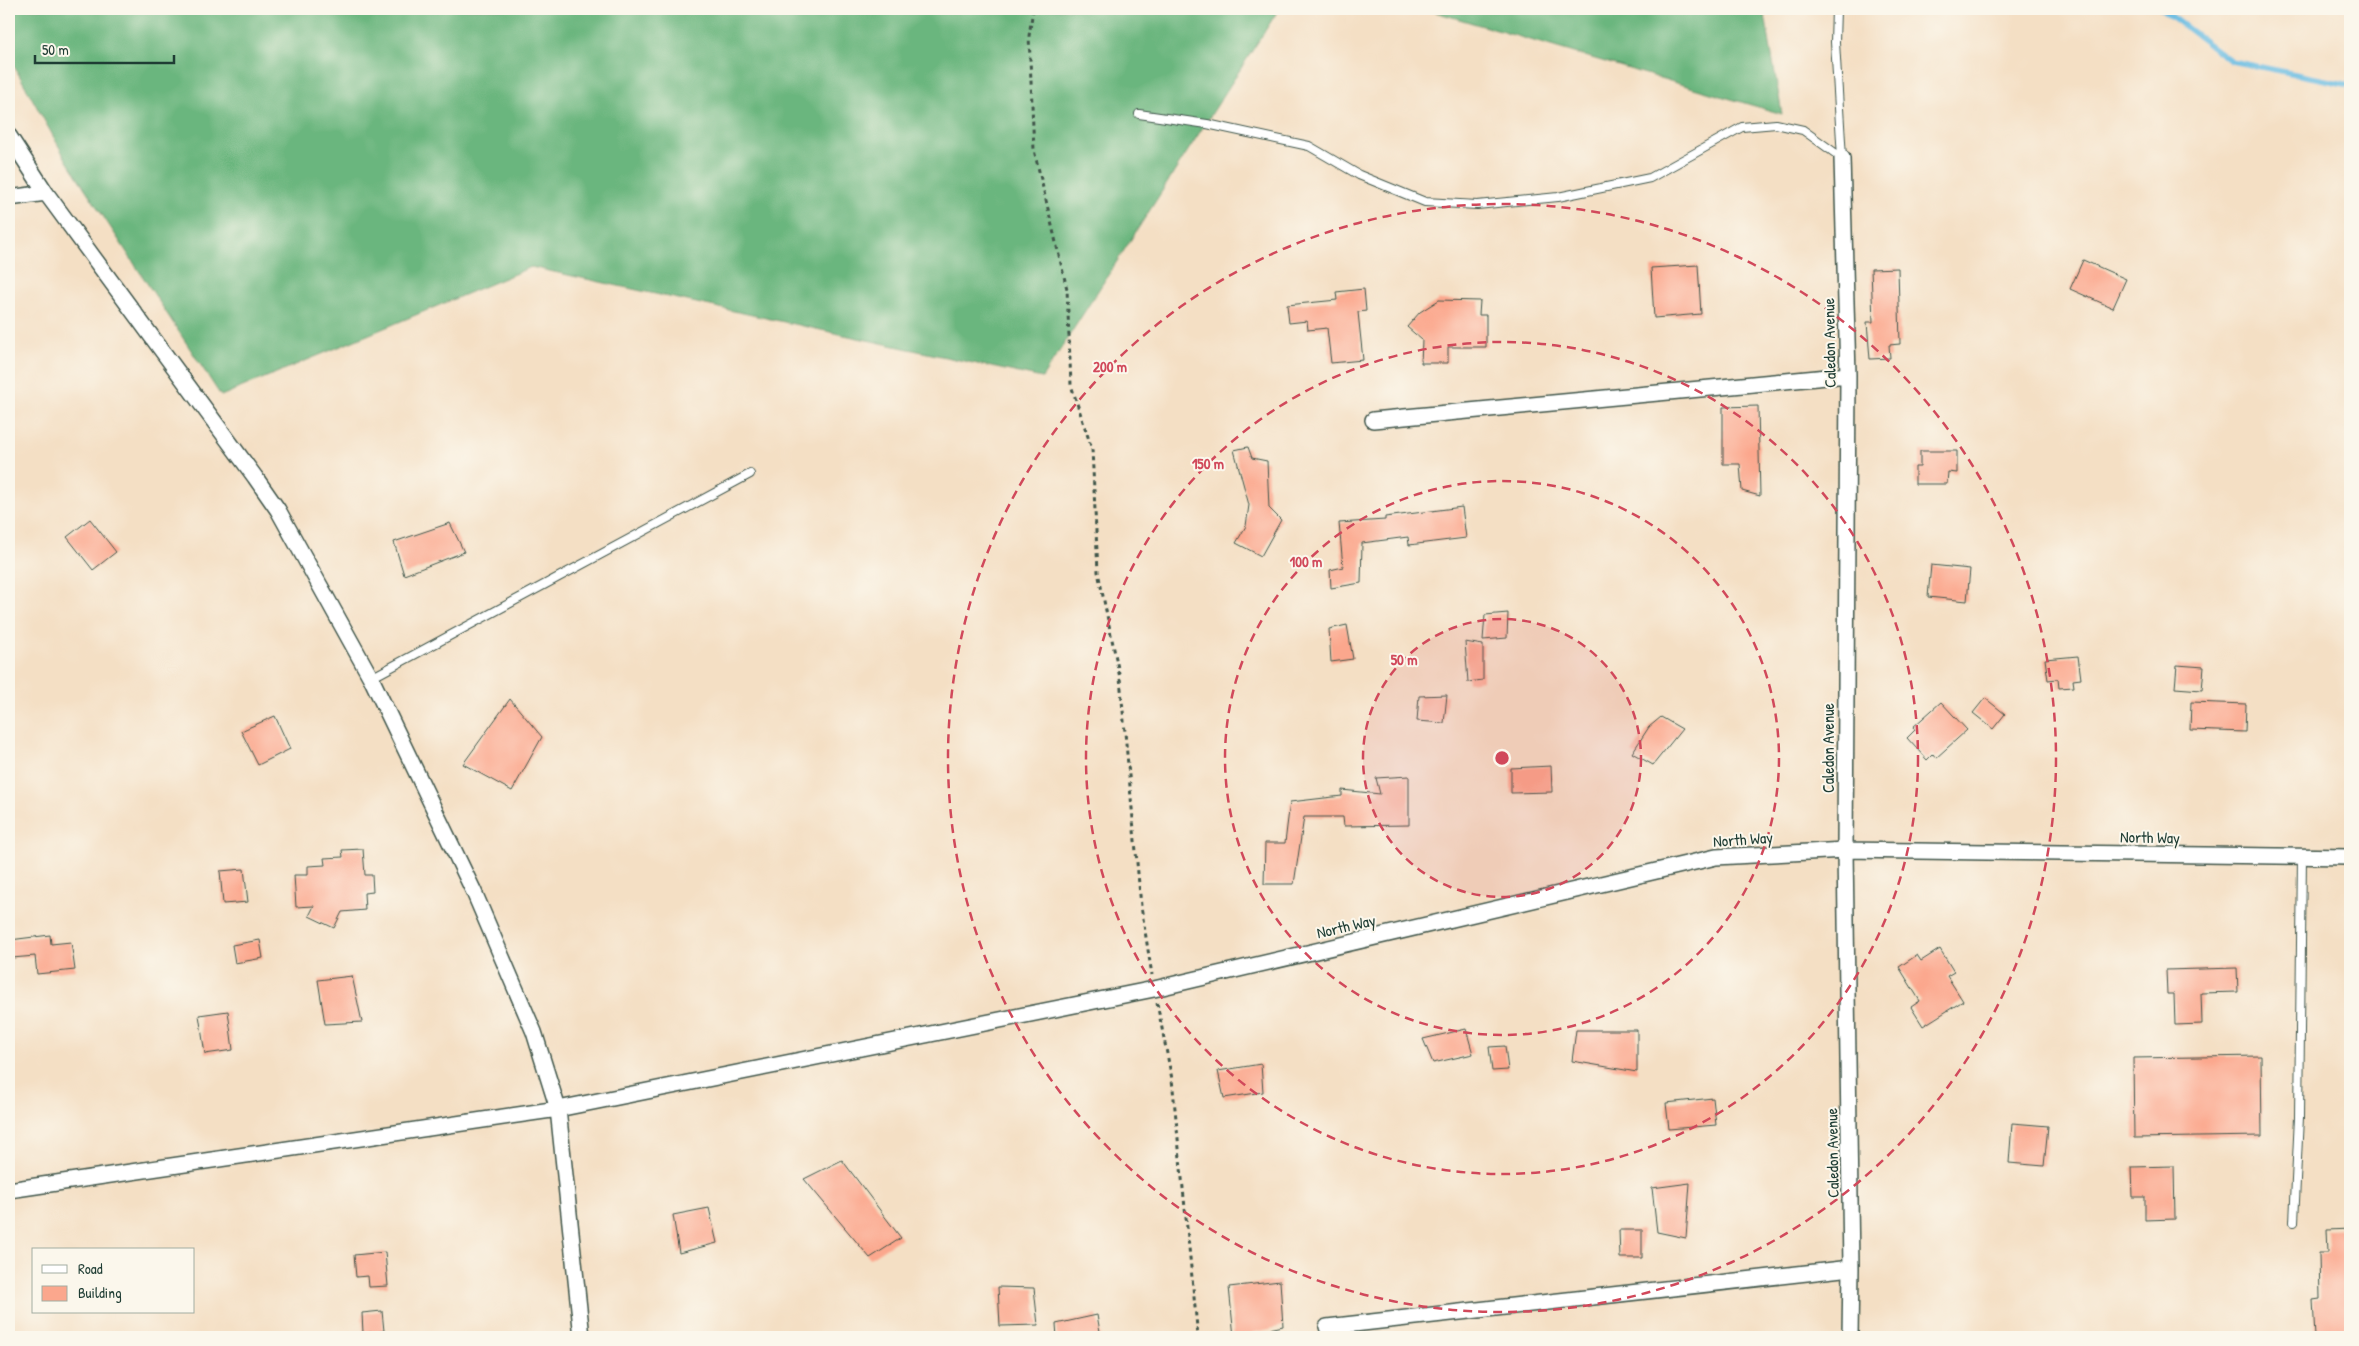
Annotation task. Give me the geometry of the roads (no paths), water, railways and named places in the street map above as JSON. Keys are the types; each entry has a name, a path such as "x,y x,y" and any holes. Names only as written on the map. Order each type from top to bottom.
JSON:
{"street":[{"path":"9,136 46,193 278,510 372,678 478,900 534,1032 558,1109 582,1337"},
{"name":"Caledon Avenue","path":"1842,158 1848,375 1845,850 1851,1268 1850,1337"},
{"path":"9,198 46,193"},
{"path":"1373,420 1848,375"},
{"name":"North Way","path":"9,1190 558,1109 1154,989 1716,858 1845,850 2350,857"},
{"path":"1327,1327 1851,1268"}],"lane":[{"path":"1836,9 1835,42 1842,158"},
{"path":"1139,114 1216,126 1309,146 1359,175 1425,202 1477,205 1558,197 1650,178 1742,127 1776,124 1803,130 1842,158"},
{"path":"372,678 750,474"},
{"path":"2294,1222 2299,1117 2302,857"}],"waterway":[{"path":"2162,9 2231,61 2350,85"}]}
